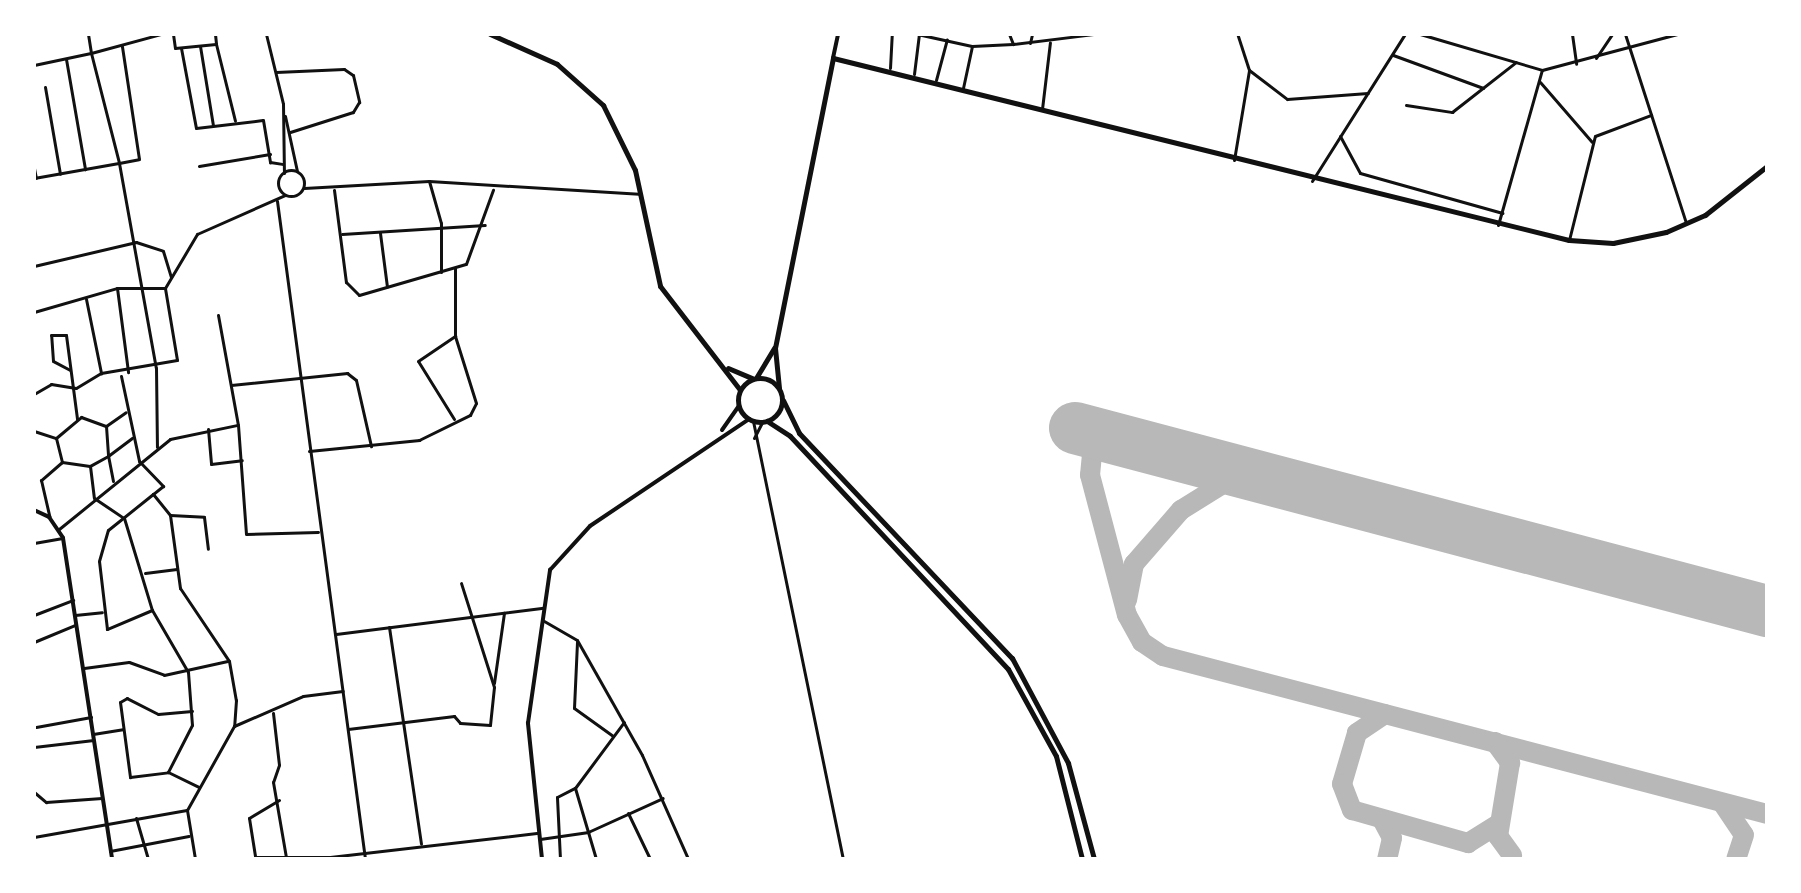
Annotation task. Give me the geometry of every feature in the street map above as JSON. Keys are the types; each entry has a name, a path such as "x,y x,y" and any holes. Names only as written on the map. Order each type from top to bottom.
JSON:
{"main road":[{"path":"490,34 515,40"},
{"path":"507,34 557,64 603,105 628,150 660,286 725,367 740,390 739,406 751,420 765,421 790,436 1008,669 1056,756 1082,859"},
{"path":"1094,859 1068,763 1012,658 799,433 779,388 775,348 833,58 914,74 1312,181 1569,240 1613,243 1686,223 1767,166"},
{"path":"740,390 754,378 775,348"},
{"path":"725,367 779,388"},
{"path":"765,421 783,400"}],"street":[{"path":"88,34 144,286 156,368 157,447"},
{"path":"34,65 122,46 161,34"},
{"path":"173,34 175,48 216,44"},
{"path":"215,34 235,121"},
{"path":"266,34 297,171 304,188"},
{"path":"833,58 838,34"},
{"path":"890,68 892,34"},
{"path":"914,74 918,34 932,34 972,46 1030,43 1095,34"},
{"path":"956,40 958,34"},
{"path":"1009,34 1013,44"},
{"path":"1030,43 1032,34"},
{"path":"1234,160 1249,70 1237,34"},
{"path":"1312,181 1405,34"},
{"path":"1420,34 1542,70 1576,64 1677,34"},
{"path":"1572,34 1576,64"},
{"path":"1596,58 1612,34"},
{"path":"1625,34 1686,223"},
{"path":"936,80 947,39"},
{"path":"1042,109 1050,41"},
{"path":"200,45 213,125"},
{"path":"34,168 35,178 139,159 122,46"},
{"path":"963,88 972,46"},
{"path":"181,48 196,128 235,121 265,122 270,162 282,164"},
{"path":"1392,54 1483,88"},
{"path":"66,59 85,169"},
{"path":"1406,105 1445,114 1516,62"},
{"path":"276,72 314,67 353,75 357,108 290,132"},
{"path":"1249,70 1287,99 1368,93"},
{"path":"1498,225 1542,70"},
{"path":"1539,81 1592,142"},
{"path":"45,87 60,174"},
{"path":"284,113 284,173"},
{"path":"1569,240 1592,142 1600,132 1651,115"},
{"path":"1340,136 1360,173 1502,213"},
{"path":"199,166 270,154"},
{"path":"285,195 278,181 284,173 297,171"},
{"path":"34,394 51,384 76,388 101,373 121,375 156,368 178,357 165,288 197,234 304,188 334,190 429,181 493,190 639,194"},
{"path":"429,181 441,223 441,272"},
{"path":"334,190 349,290 359,295 455,268 471,259 485,225 493,190"},
{"path":"277,201 296,376 336,634 365,859"},
{"path":"341,234 380,233 441,223 485,225"},
{"path":"380,233 387,287"},
{"path":"34,266 136,242 163,251 171,277"},
{"path":"307,451 419,440 454,420 470,415 476,403 455,336 455,268"},
{"path":"34,312 117,288 165,288"},
{"path":"117,288 128,372"},
{"path":"86,297 101,373"},
{"path":"218,315 238,425 248,538 319,532"},
{"path":"56,438 77,419 76,388 65,333 51,335 53,361 70,370"},
{"path":"454,420 418,361 455,336"},
{"path":"34,349 34,363"},
{"path":"231,385 296,376 351,374 371,446"},
{"path":"121,375 139,461 163,486 102,540 102,612 109,631 152,610"},
{"path":"542,859 528,723 550,570 566,546 720,431 739,406"},
{"path":"77,419 106,426 127,411"},
{"path":"720,431 751,420 843,859"},
{"path":"753,441 765,421"},
{"path":"59,529 157,447 208,429 238,425"},
{"path":"106,426 113,481"},
{"path":"208,429 211,464 242,460"},
{"path":"34,431 56,438"},
{"path":"56,438 62,462"},
{"path":"41,480 62,462 90,466 132,438"},
{"path":"90,466 94,498 124,518 152,610 188,672 193,711 168,772"},
{"path":"34,478 41,480"},
{"path":"41,480 49,517"},
{"path":"153,494 170,515 180,588 229,661 234,726 187,810 195,859"},
{"path":"34,510 49,517 63,538 112,859"},
{"path":"170,515 204,517 208,549"},
{"path":"34,543 63,538"},
{"path":"143,573 177,569"},
{"path":"461,583 468,618 494,687"},
{"path":"34,615 73,600"},
{"path":"336,634 543,608"},
{"path":"75,615 102,612"},
{"path":"348,729 454,716 482,728 491,721 504,613"},
{"path":"542,620 577,640 663,798 688,859"},
{"path":"34,642 76,625"},
{"path":"389,627 421,844"},
{"path":"577,640 574,708 613,736"},
{"path":"84,668 129,662 164,675 229,661"},
{"path":"234,726 273,713 303,696 343,691"},
{"path":"193,711 158,714 127,698 120,702 132,778 168,772 199,787"},
{"path":"273,713 286,857"},
{"path":"36,727 91,717"},
{"path":"560,859 563,836 556,800 575,788 624,722"},
{"path":"34,747 123,729"},
{"path":"575,788 596,859"},
{"path":"34,792 40,791 46,802 102,798"},
{"path":"540,839 588,832 663,798"},
{"path":"279,800 249,818 253,855 275,859 330,858 421,844 539,833"},
{"path":"34,837 187,810"},
{"path":"628,813 650,859"},
{"path":"136,818 146,843 148,859"},
{"path":"110,851 191,836"}],"taxiway":[{"path":"1094,433 1090,475 1127,615 1142,642 1163,656 1767,814"},
{"path":"1127,600 1134,564 1181,510 1226,482 1267,479"},
{"path":"1385,714 1357,733 1342,784 1352,810 1468,843 1497,825"},
{"path":"1495,742 1510,763 1498,836 1512,855"},
{"path":"1723,804 1744,835 1736,859"},
{"path":"1383,821 1392,838 1387,859"}],"runway":[{"path":"1075,428 1767,611"}]}
